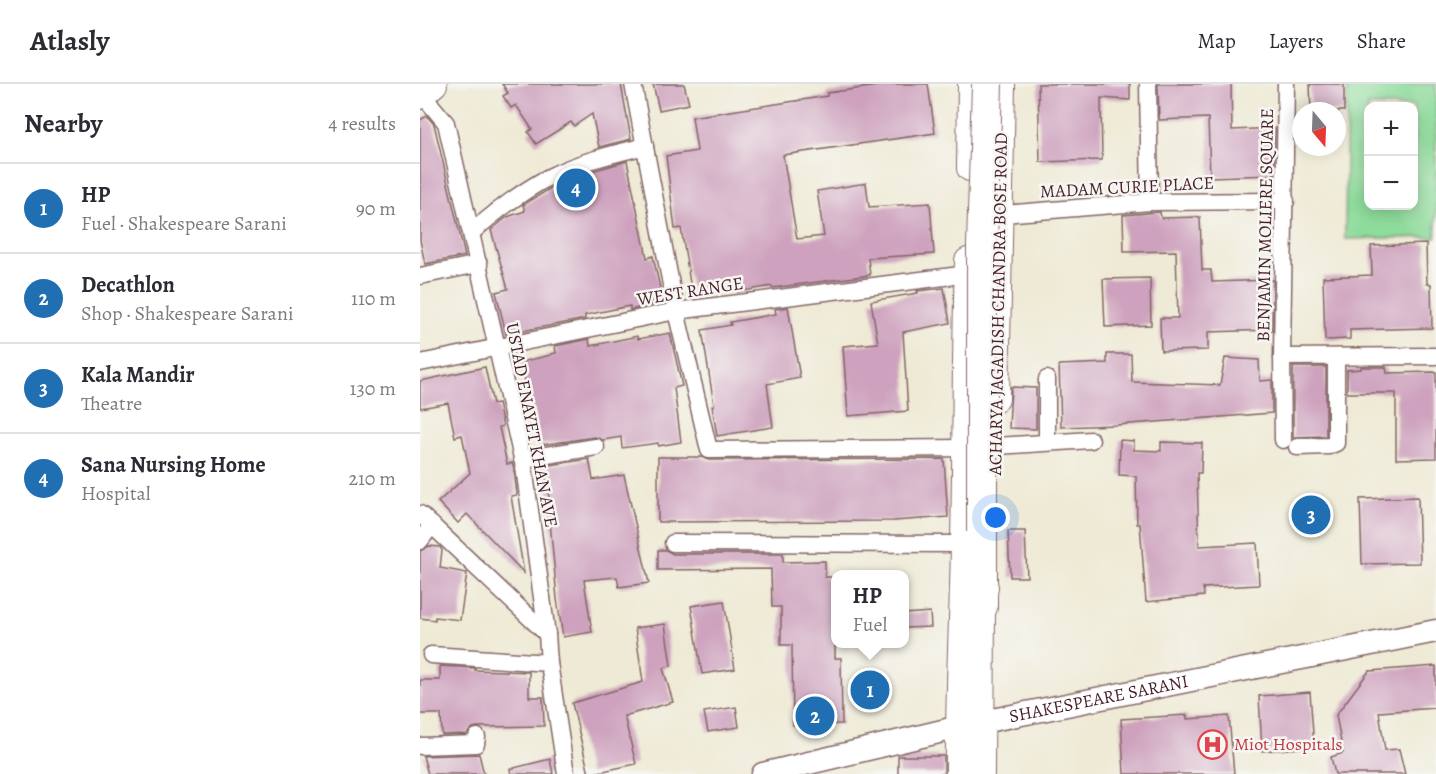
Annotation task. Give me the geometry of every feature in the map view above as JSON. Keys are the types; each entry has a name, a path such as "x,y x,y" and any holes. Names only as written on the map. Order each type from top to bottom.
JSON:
{"highway":[{"path":"982,608 973,538 987,84"}],"main road":[{"name":"ACHARYA JAGADISH CHANDRA BOSE ROAD","path":"971,84 965,448 973,538 970,725 981,774"},
{"name":"ACHARYA JAGADISH CHANDRA BOSE ROAD","path":"959,774 970,725 982,608 994,527 1002,84"},
{"name":"SHAKESPEARE SARANI","path":"762,774 970,725 1436,631"}],"street":[{"path":"633,84 676,311 709,450 965,448"},
{"path":"1148,84 1150,202"},
{"name":"BENJAMIN MOLIERE SQUARE","path":"1286,84 1282,357 1436,356"},
{"name":"USTAD ENAYET KHAN AVE","path":"423,88 446,123 522,459 566,774"},
{"path":"471,233 519,195 553,175 592,160 645,146"},
{"name":"MADAM CURIE PLACE","path":"970,216 1150,202 1286,201"},
{"path":"420,276 478,264"},
{"name":"WEST RANGE","path":"420,363 676,311 968,274"},
{"path":"1282,357 1290,444 1329,446 1336,443 1336,357"},
{"path":"1047,380 1047,442"},
{"path":"996,446 1091,440"},
{"path":"522,459 596,447"},
{"path":"420,541 426,520 547,634"},
{"path":"673,543 973,538"},
{"path":"431,655 549,663"},
{"path":"420,746 476,744 477,736"}],"green space":[{"path":"1347,84 1436,84 1436,237 1345,239"}],"building":[{"path":"502,84 621,84 631,139 599,147 592,114 574,126 571,122 536,144 528,132 532,129 516,105 511,108 503,96 508,93"},
{"path":"653,84 684,84 689,104 659,110"},
{"path":"891,84 928,84 935,133 783,155 797,239 824,236 817,191 866,183 869,207 930,203 934,254 868,258 870,275 737,292 736,287 692,295 681,228 675,229 666,156 697,151 692,117"},
{"path":"1038,84 1130,84 1130,100 1101,98 1102,160 1040,162"},
{"path":"1158,84 1231,84 1232,130 1275,128 1274,175 1210,177 1208,118 1159,120"},
{"path":"1310,84 1344,84 1344,102 1311,102"},
{"path":"427,116 434,124 465,256 425,264 420,240 420,120"},
{"path":"627,161 647,258 653,256 663,302 630,310 630,306 585,315 585,319 506,334 496,292 508,289 491,230 507,217 525,211 523,205 556,185"},
{"path":"1160,212 1161,218 1200,217 1202,270 1211,270 1212,282 1273,280 1272,330 1208,332 1208,350 1161,351 1160,318 1178,318 1176,251 1124,252 1123,215"},
{"path":"1426,244 1427,284 1431,284 1432,328 1350,330 1350,339 1325,340 1323,277 1372,275 1371,246"},
{"path":"1150,278 1151,325 1105,327 1103,279"},
{"path":"944,288 950,323 903,332 908,411 848,416 843,346 878,343 871,301"},
{"path":"788,307 800,378 767,384 773,427 717,436 702,330 731,325 730,322 776,314 775,309"},
{"path":"670,333 682,386 674,388 681,442 622,448 621,437 603,440 595,437 540,445 534,409 531,409 521,362 556,353 555,346 589,339 590,346 637,336 638,339"},
{"path":"1107,354 1131,354 1132,382 1220,385 1225,358 1259,360 1260,381 1272,380 1272,413 1061,427 1059,365 1107,363"},
{"path":"485,367 493,404 498,403 503,426 499,427 507,464 512,463 514,469 517,495 511,496 524,573 467,514 458,523 438,502 470,473 462,435 455,437 448,403 420,408 420,381"},
{"path":"1293,367 1326,367 1326,436 1293,437"},
{"path":"1361,367 1386,367 1387,373 1436,372 1436,458 1396,459 1396,393 1347,393 1347,370 1361,369"},
{"path":"1011,387 1036,388 1036,429 1009,428"},
{"path":"1120,440 1134,441 1134,450 1161,451 1161,442 1202,443 1201,473 1197,473 1199,546 1257,543 1259,585 1203,588 1204,596 1146,602 1140,524 1137,524 1136,476 1119,475"},
{"path":"658,457 701,457 709,460 944,459 948,517 894,521 658,522"},
{"path":"589,459 593,480 624,475 649,583 619,587 617,577 584,580 592,632 563,637 557,599 549,510 551,510 544,466"},
{"path":"1418,497 1420,563 1362,564 1360,499"},
{"path":"1008,531 1025,531 1027,577 1010,577"},
{"path":"429,546 440,547 442,550 440,568 467,573 460,620 420,618 420,551"},
{"path":"658,550 666,550 673,554 783,554 783,562 825,561 825,577 831,577 831,648 835,648 835,658 841,658 842,724 793,725 792,645 781,645 781,607 772,607 771,569 658,570"},
{"path":"724,601 735,669 702,674 691,606"},
{"path":"930,612 931,627 909,628 909,614"},
{"path":"665,624 671,666 663,668 673,702 624,716 636,764 589,774 572,703 643,682 635,628"},
{"path":"440,666 529,672 529,697 543,697 544,726 478,727 473,728 467,734 442,735 441,714 420,714 420,680 440,680"},
{"path":"1436,666 1436,708 1379,712 1385,750 1399,749 1405,774 1335,774 1331,757 1343,753 1336,715 1369,671"},
{"path":"1310,692 1314,747 1262,751 1259,696"},
{"path":"736,707 739,727 708,732 704,712"},
{"path":"1187,715 1187,719 1229,716 1234,774 1124,774 1121,719"},
{"path":"479,754 484,774 428,774 423,756"},
{"path":"898,756 944,756 944,774 898,774"},
{"path":"550,759 553,774 511,774 510,769"}],"place":[{"name":"Sana Nursing Home","path":"576,188"},
{"name":"Kala Mandir","path":"1311,515"},
{"name":"HP","path":"870,690"},
{"name":"Decathlon","path":"815,716"},
{"name":"Miot Hospitals","path":"1213,744"}]}
